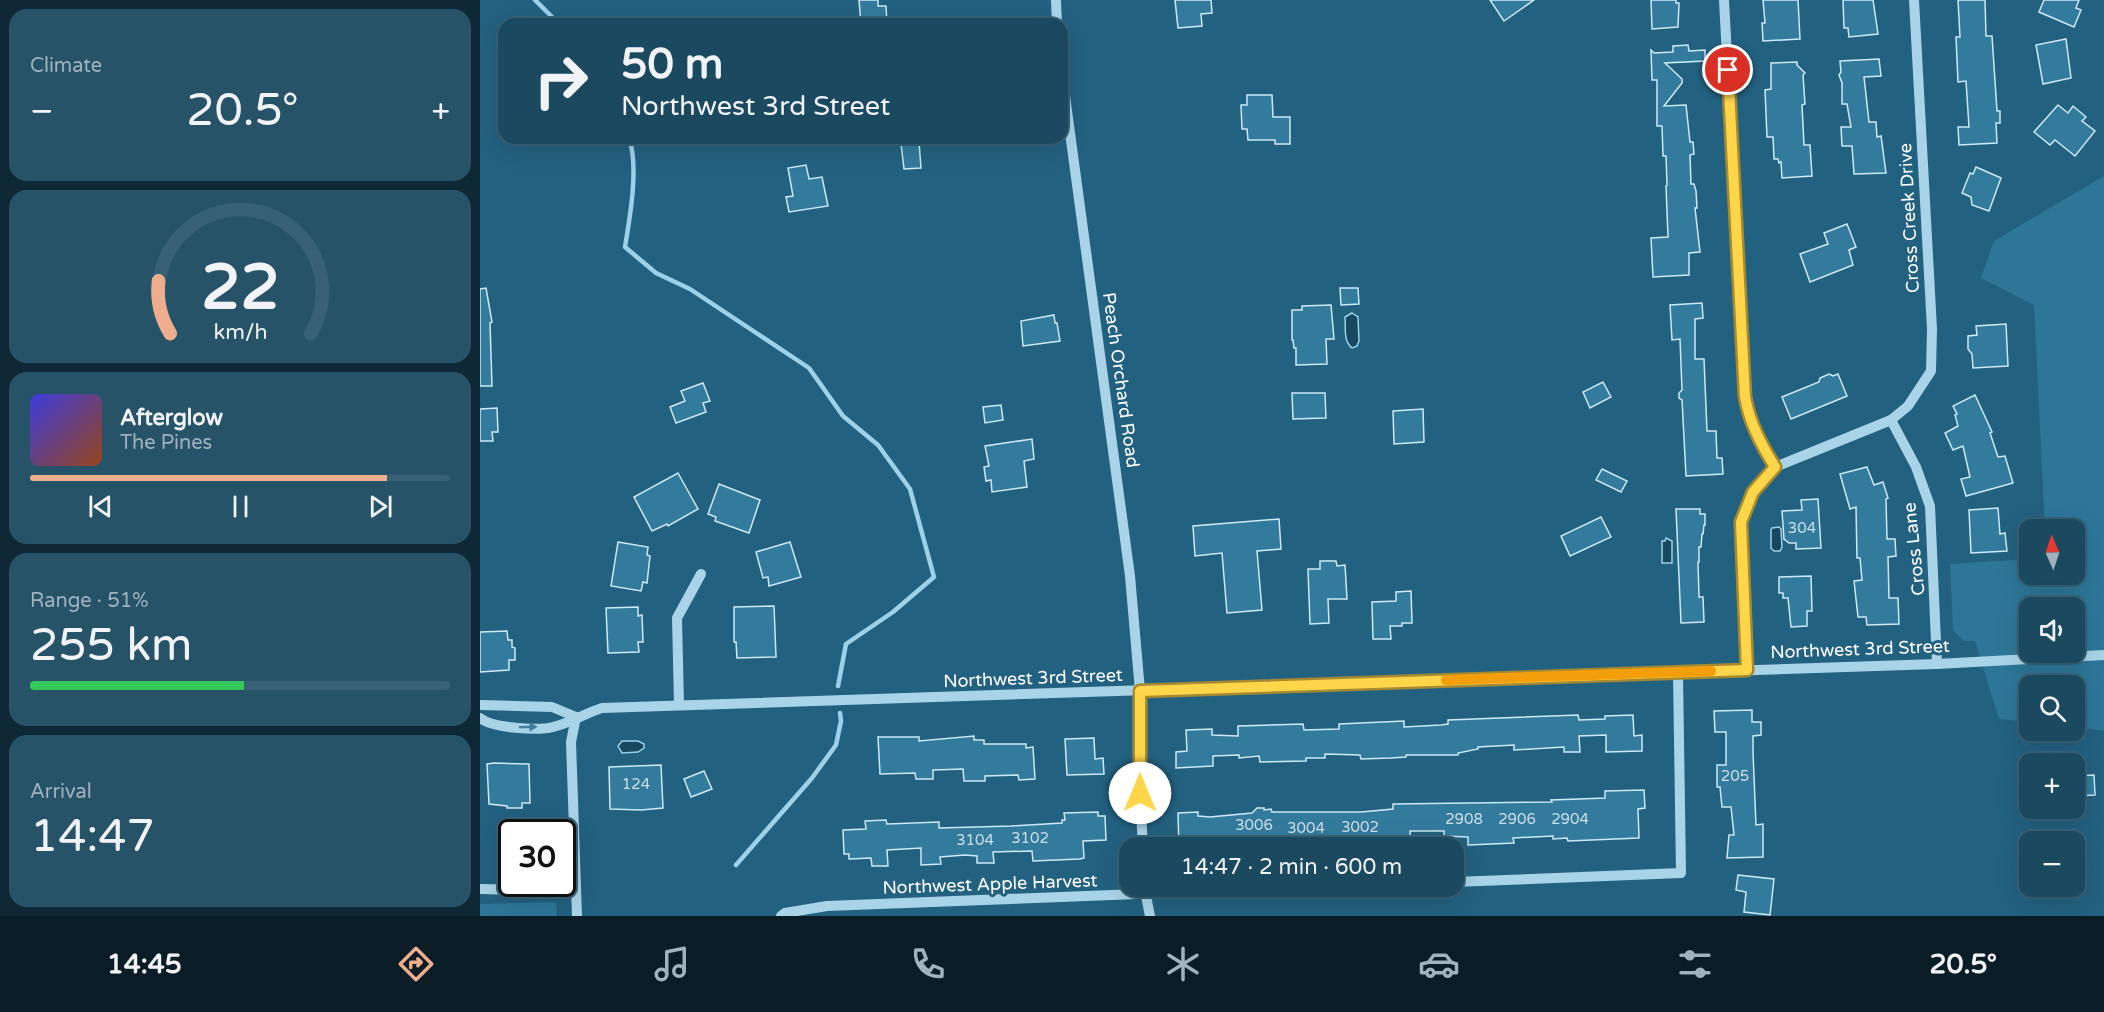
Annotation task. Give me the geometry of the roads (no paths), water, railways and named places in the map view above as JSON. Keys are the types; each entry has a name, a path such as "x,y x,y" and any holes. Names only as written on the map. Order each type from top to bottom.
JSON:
{"street":[{"path":"1056,0 1057,18"},
{"path":"1724,0 1745,397 1752,426 1775,467"},
{"name":"Cross Creek Drive","path":"1890,420 1908,406 1931,371 1932,329 1914,0"},
{"name":"Peach Orchard Road","path":"1068,118 1130,576 1140,691 1142,837"},
{"path":"1747,670 1741,522 1753,492 1775,467 1890,420"},
{"name":"Cross Lane","path":"1890,420 1916,467 1930,506 1937,664"},
{"path":"679,704 677,618 701,574"},
{"name":"Northwest 3rd Street","path":"480,718 485,722 513,727 553,727 602,708 679,704 1678,673 2104,656"},
{"path":"1464,882 1681,873 1678,673"},
{"path":"480,705 552,707 576,717 571,742 574,819"},
{"path":"480,889 498,889"},
{"path":"576,891 577,916"},
{"name":"Northwest Apple Harvest","path":"781,916 785,913 827,906 1119,892"},
{"path":"1145,897 1150,916"}],"waterway":[{"path":"535,0 553,18"},
{"path":"631,144 633,177 625,247 656,273 690,289 809,368 843,416 878,445 910,489 934,577 893,612 846,644 838,686"},
{"path":"736,865 812,778 836,745 841,721 840,713"}]}
